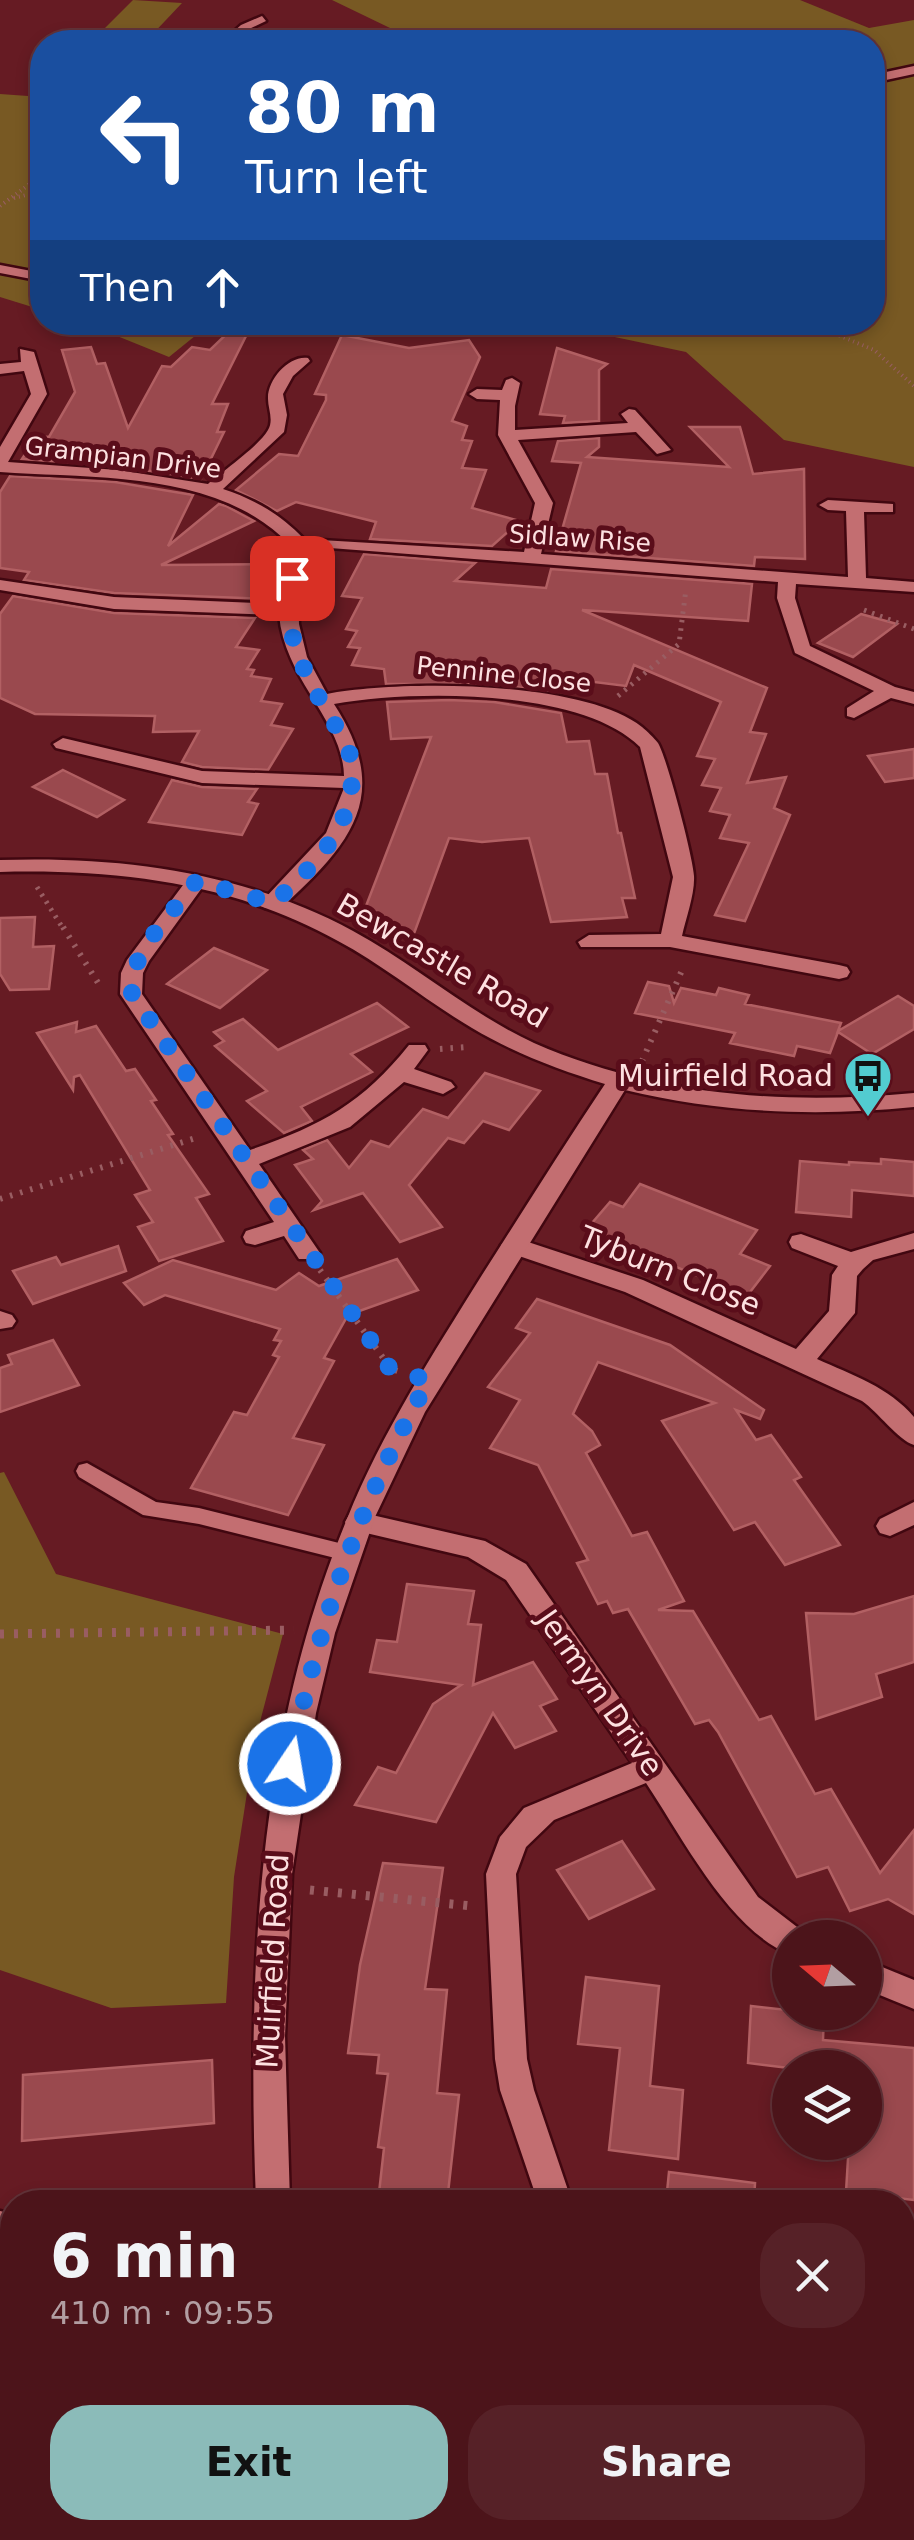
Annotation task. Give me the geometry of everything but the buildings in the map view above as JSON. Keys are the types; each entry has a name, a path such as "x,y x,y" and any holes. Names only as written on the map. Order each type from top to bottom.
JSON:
{"street":[{"path":"885,76 914,70"},
{"path":"0,369 28,359 39,394 0,464"},
{"path":"212,490 276,432 279,414 274,394 280,371 302,361"},
{"path":"477,394 510,389 506,435 544,503 531,559"},
{"path":"626,410 663,450"},
{"path":"506,435 597,432 640,426"},
{"name":"Grampian Drive","path":"0,464 212,490 261,508 284,524 298,544"},
{"path":"828,505 887,508"},
{"path":"855,506 856,585"},
{"name":"Sidlaw Rise","path":"298,544 330,543 914,587"},
{"path":"273,903 308,871 334,838 344,820 353,782 348,747 300,662 289,610 298,544"},
{"path":"787,579 786,598 802,648 888,691 914,698"},
{"path":"2,587 114,603 289,610"},
{"name":"Pennine Close","path":"322,701 416,691 596,710 636,728 649,745 684,877 670,940"},
{"path":"854,712 888,691"},
{"path":"99,755 119,736"},
{"path":"62,744 202,777 353,782"},
{"name":"Bewcastle Road","path":"0,866 99,867 196,881 273,903 347,937 495,1033 625,1083 747,1106 804,1108 914,1100"},
{"path":"196,881 132,973 132,994 308,1252"},
{"path":"589,942 670,940 838,972"},
{"path":"787,988 797,964"},
{"path":"244,1160 333,1130 369,1106 418,1050"},
{"path":"400,1073 443,1087"},
{"name":"Muirfield Road","path":"272,2190 266,2080 273,1886 288,1775 346,1553 429,1380 514,1245 625,1083"},
{"path":"255,1237 290,1226"},
{"path":"800,1362 842,1313 846,1275 854,1263 864,1254 914,1241"},
{"path":"801,1242 854,1263"},
{"name":"Tyburn Close","path":"514,1245 634,1286 871,1394 893,1410 914,1435"},
{"name":"Jermyn Drive","path":"359,1522 476,1548 516,1572 747,1906 772,1926"},
{"path":"551,2190 517,2090 511,2059 504,1859 529,1820 543,1810 652,1768"},
{"path":"882,1981 914,1995"}],"lane":[{"path":"245,30 262,19"},
{"path":"0,268 30,274"},
{"path":"88,1470 150,1509 199,1516 346,1553"}],"path":[{"path":"0,206 30,184"},
{"path":"8,200 30,195"},
{"path":"843,335 874,350 914,386"},
{"path":"596,710 643,680 648,669 679,644 688,572"},
{"path":"24,864 110,1002 144,1012"},
{"path":"625,1083 694,944"},
{"path":"0,1199 224,1129"},
{"path":"308,1252 391,1370 429,1380"},
{"path":"0,1634 324,1630"},
{"path":"273,1886 503,1909"}],"shaded area":[{"path":"133,0 182,3 156,30 103,30"},
{"path":"332,0 800,0 869,28 914,20 914,467 784,440 686,352 600,335 885,335 885,30 394,30"},
{"path":"0,94 30,96 30,306 0,297"},
{"path":"115,335 196,335 169,357"},
{"path":"4,1472 56,1574 283,1634 255,1741 234,1877 226,2003 111,2008 0,1970 0,1473"}],"place":[{"name":"Muirfield Road","path":"868,1118"}],"route":[{"path":"290,1764 346,1553 384,1466 429,1380 391,1370 132,994 130,984 138,960 196,881 273,903 308,871 344,820 350,802 353,765 348,747 294,646 288,593 292,578"}]}
